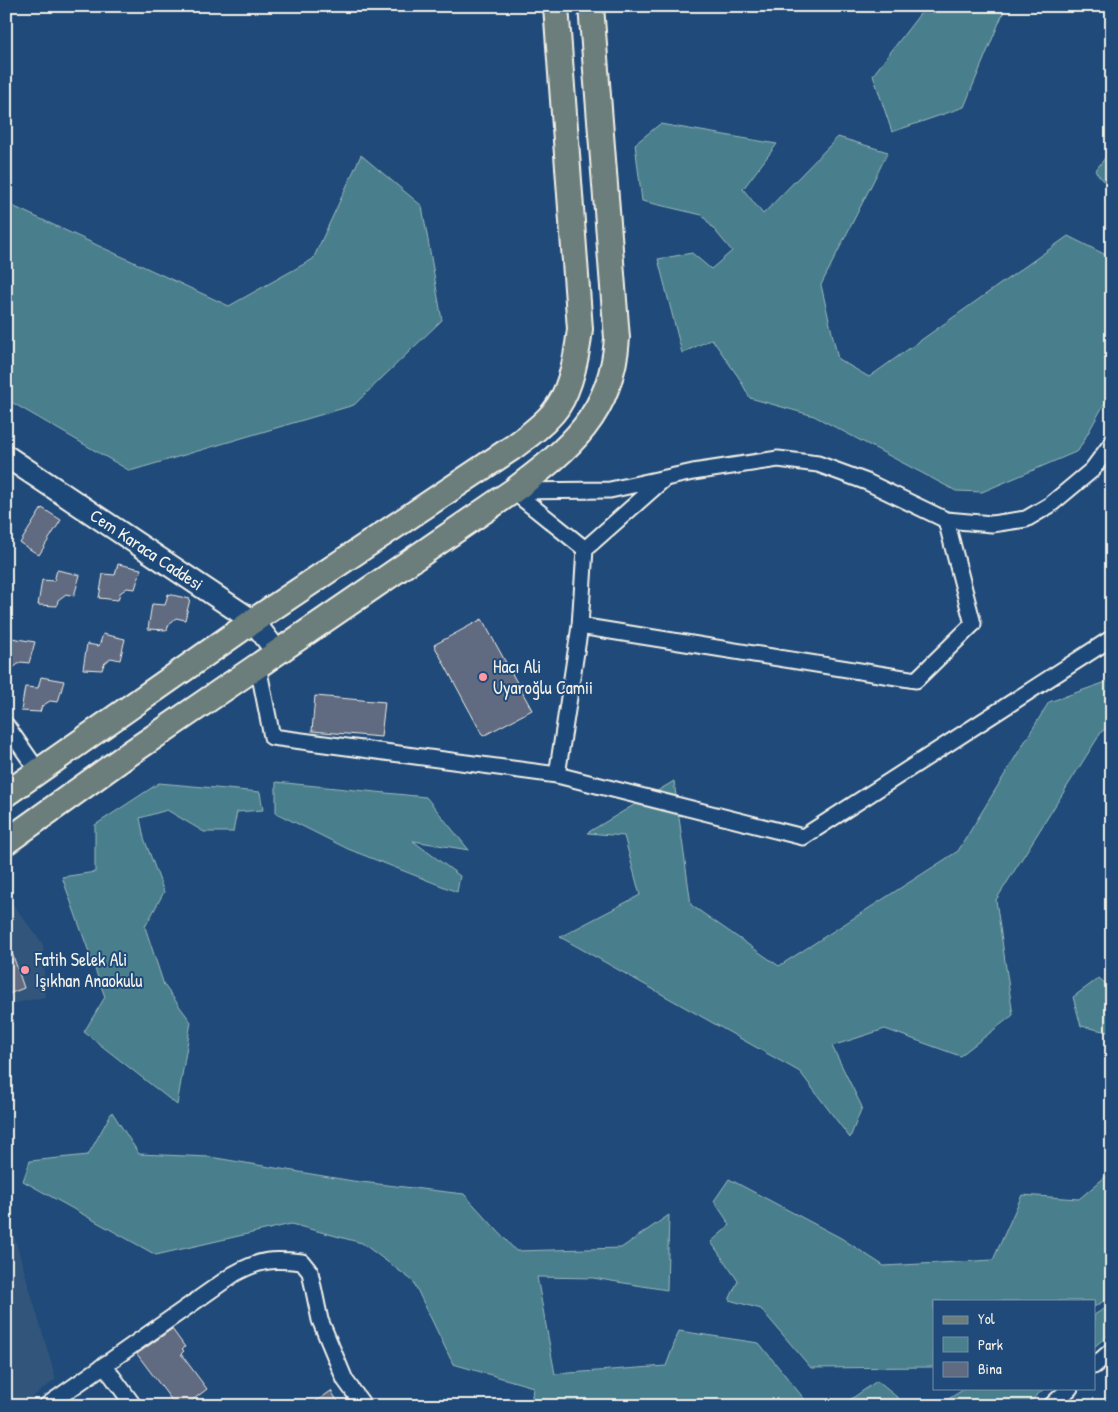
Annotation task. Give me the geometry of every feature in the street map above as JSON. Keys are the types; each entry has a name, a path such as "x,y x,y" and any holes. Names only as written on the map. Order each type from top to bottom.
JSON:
{"main road":[{"path":"6,794 253,621 512,448 535,431 554,411 567,387 578,350 580,329 556,6"},
{"path":"6,842 126,756 513,491 554,460 589,423 601,404 616,360 617,338 591,6"}],"street":[{"path":"513,491 610,490 665,478 778,460 818,464 867,482 946,520 992,524 1026,519 1050,505 1092,470 1112,443"},
{"name":"Cem Karaca Caddesi","path":"6,456 253,621 278,653"},
{"path":"558,775 580,626 585,549 665,478"},
{"path":"513,491 585,549"},
{"path":"580,626 916,680 973,624 946,520"},
{"path":"258,666 272,738 558,775 803,838 1112,638"},
{"path":"6,725 38,771"},
{"path":"46,1406 234,1274 255,1263 281,1260 302,1262 310,1272 320,1320 345,1380 364,1406"},
{"path":"1096,1364 1112,1350"},
{"path":"104,1365 134,1406"},
{"path":"1052,1406 1068,1390"}],"shaded area":[{"name":"Fatih Selek Ali Işıkhan Anaokulu","path":"6,895 43,944 45,997 6,1005"},
{"path":"6,1208 56,1379 21,1406 6,1406"}],"green space":[{"path":"926,6 1006,6 964,107 892,132 873,75"},
{"path":"660,124 777,144 743,189 763,214 838,137 888,152 821,285 838,359 869,377 1068,236 1112,258 1112,390 1078,451 982,492 956,491 814,416 750,398 739,378 712,339 682,353 658,259 692,253 711,269 732,251 702,215 642,201 635,144"},
{"path":"1112,149 1112,190 1095,171"},
{"path":"361,155 422,206 442,320 354,405 130,471 6,399 6,203 229,306 313,259"},
{"path":"1112,680 1112,726 1102,731 996,900 1013,1015 960,1056 885,1029 832,1046 862,1107 850,1138 800,1072 560,937 640,895 624,836 587,833 674,781 691,905 779,966 958,851 1049,702"},
{"path":"276,782 426,797 469,850 413,841 460,876 457,892 348,849 276,813"},
{"path":"159,783 260,792 263,810 237,812 233,832 204,832 167,810 140,818 144,838 164,892 145,927 164,985 191,1022 177,1105 84,1032 105,997 62,877 95,872 95,825"},
{"path":"1099,978 1112,989 1112,1033 1081,1026 1073,997"},
{"path":"112,1112 139,1154 210,1157 353,1181 464,1194 516,1251 621,1248 669,1215 667,1290 593,1278 537,1277 555,1374 666,1366 679,1331 759,1343 810,1406 531,1406 533,1387 453,1364 413,1281 362,1243 291,1224 156,1255 23,1181 30,1161 88,1155"},
{"path":"1112,1171 1112,1296 1096,1306 1096,1300 933,1300 933,1367 811,1368 761,1309 729,1300 738,1281 711,1242 730,1225 714,1201 729,1179 841,1238 884,1266 993,1260 1022,1195 1079,1199"},
{"path":"1112,1304 1112,1332 1096,1345 1096,1314"},
{"path":"877,1381 908,1406 841,1406"},
{"path":"963,1390 1043,1390 1025,1406 937,1406"}],"building":[{"path":"42,508 61,520 39,555 20,543"},
{"path":"118,564 141,569 135,589 127,588 120,593 118,600 99,598 103,574 115,575"},
{"path":"57,570 80,575 74,596 66,594 58,600 57,606 38,605 42,580 54,581"},
{"path":"168,594 190,599 185,620 176,618 169,624 167,630 148,629 152,604 165,605"},
{"name":"Hacı Ali Uyaroğlu Camii","path":"482,619 532,710 483,736 434,645"},
{"path":"103,634 125,639 120,660 111,658 104,664 102,670 83,669 87,644 99,646"},
{"path":"12,638 35,642 29,663 21,662 6,673 6,649 9,649"},
{"path":"41,677 64,681 58,702 50,701 42,706 40,712 21,711 25,687 38,688"},
{"path":"315,696 385,702 381,737 312,731"},
{"path":"6,941 8,941 24,988 6,995"},
{"path":"172,1329 185,1347 182,1349 184,1351 181,1354 207,1389 185,1406 176,1406 137,1354"},
{"path":"331,1391 341,1406 309,1406"}],"place":[{"name":"Hacı Ali Uyaroğlu Camii","path":"483,677"},
{"name":"Fatih Selek Ali Işıkhan Anaokulu","path":"25,970"}]}
